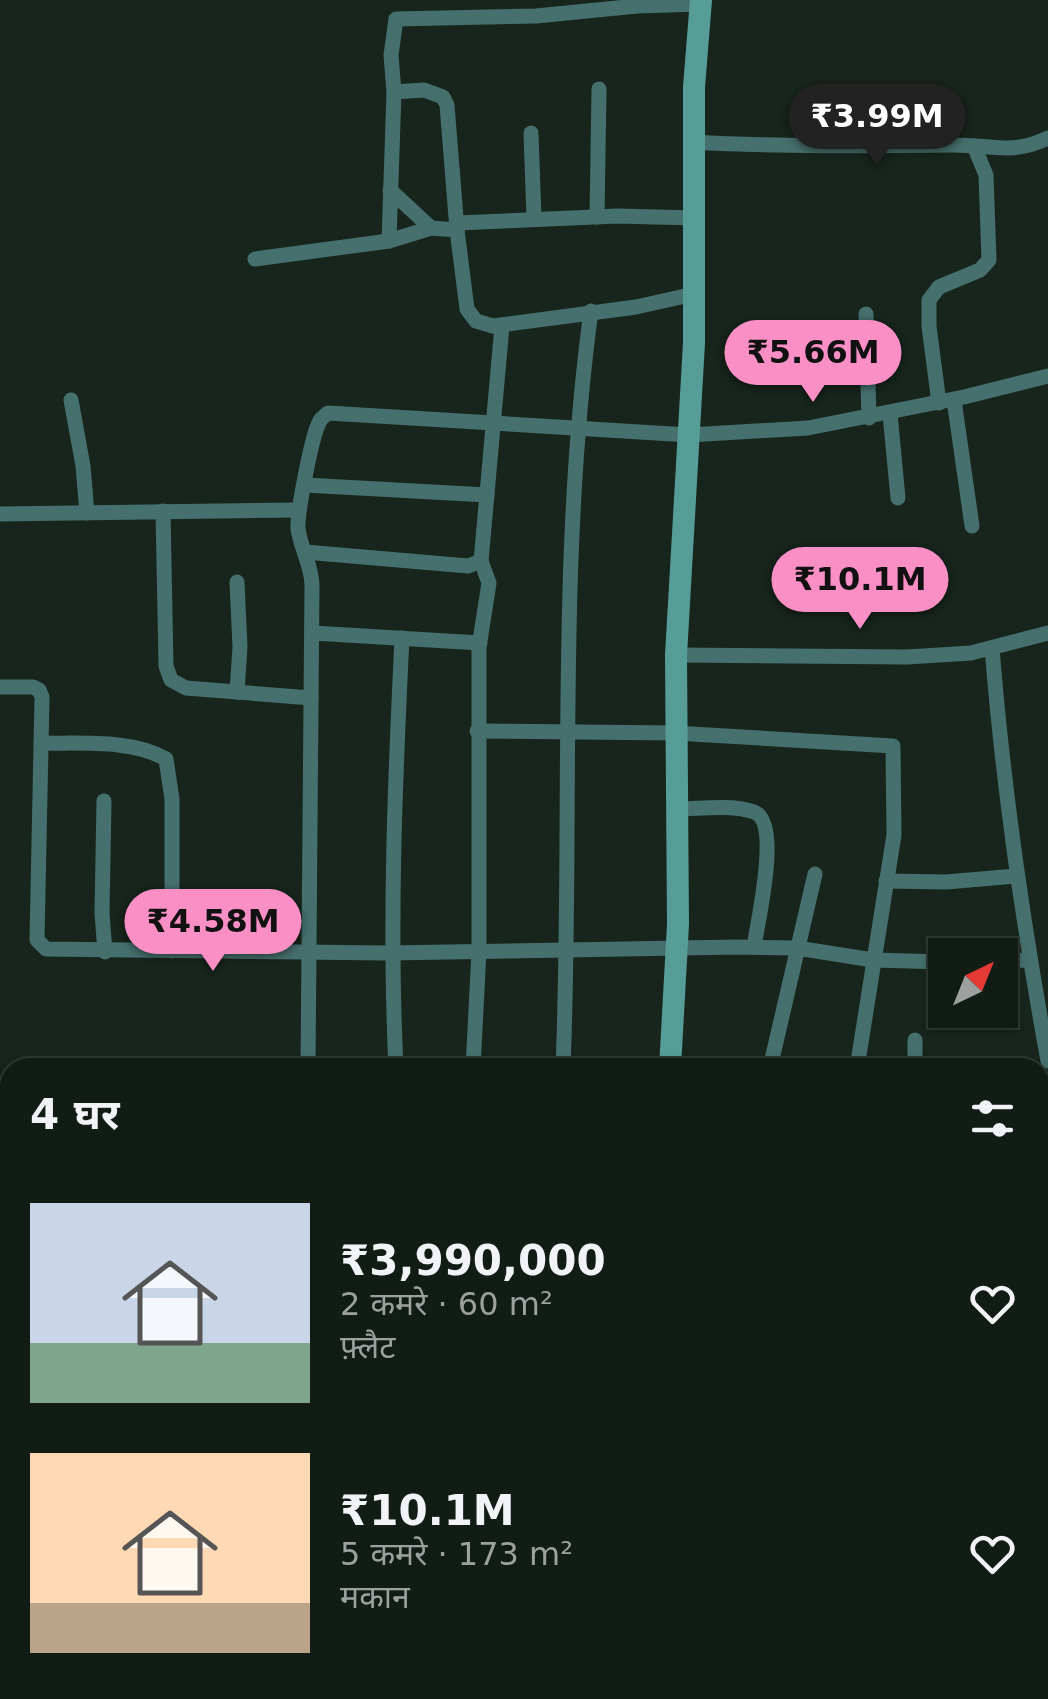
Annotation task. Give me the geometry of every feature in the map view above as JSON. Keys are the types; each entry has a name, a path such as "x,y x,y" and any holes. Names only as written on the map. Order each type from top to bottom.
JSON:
{"street":[{"path":"388,241 393,26 399,17 536,16 700,2 689,434 676,654 677,947 671,1058"},
{"path":"597,217 598,89"},
{"path":"394,92 424,90 443,96 467,309 482,324 502,326 636,307 694,294"},
{"path":"532,133 534,219"},
{"path":"694,142 1014,149 1048,138"},
{"path":"972,526 929,300 939,287 980,270 989,260 986,175 974,146"},
{"path":"390,190 431,228"},
{"path":"255,259 388,241 431,228 534,219 695,218"},
{"path":"563,1058 566,732 578,428 591,311"},
{"path":"866,314 869,418"},
{"path":"474,1058 479,951 477,731 480,643 489,583 481,562 502,326"},
{"path":"308,1058 312,570 298,532 298,510 318,422 328,414 689,434 808,428 890,414 1048,376"},
{"path":"71,400 84,466 87,513"},
{"path":"890,414 898,498"},
{"path":"305,485 487,495"},
{"path":"0,514 298,510"},
{"path":"164,511 168,676 176,685 186,688 311,698"},
{"path":"305,552 468,566 481,562"},
{"path":"236,582 240,647 237,692"},
{"path":"313,633 480,643"},
{"path":"676,654 907,657 971,653 1048,633"},
{"path":"396,1058 394,798 402,638"},
{"path":"992,648 1016,876 1047,1058"},
{"path":"0,687 39,690 37,940 42,948 105,952 392,952 754,947 797,948 872,960 928,962"},
{"path":"477,731 675,733 893,746 894,835 858,1058"},
{"path":"41,743 113,746 155,753 166,759 172,798 172,951"},
{"path":"104,801 105,952"},
{"path":"676,810 733,809 756,812 764,820 768,843 754,947"},
{"path":"772,1058 815,874"},
{"path":"886,881 946,882 1016,876"},
{"path":"1018,960 1030,960"},
{"path":"915,1040 915,1058"}]}
